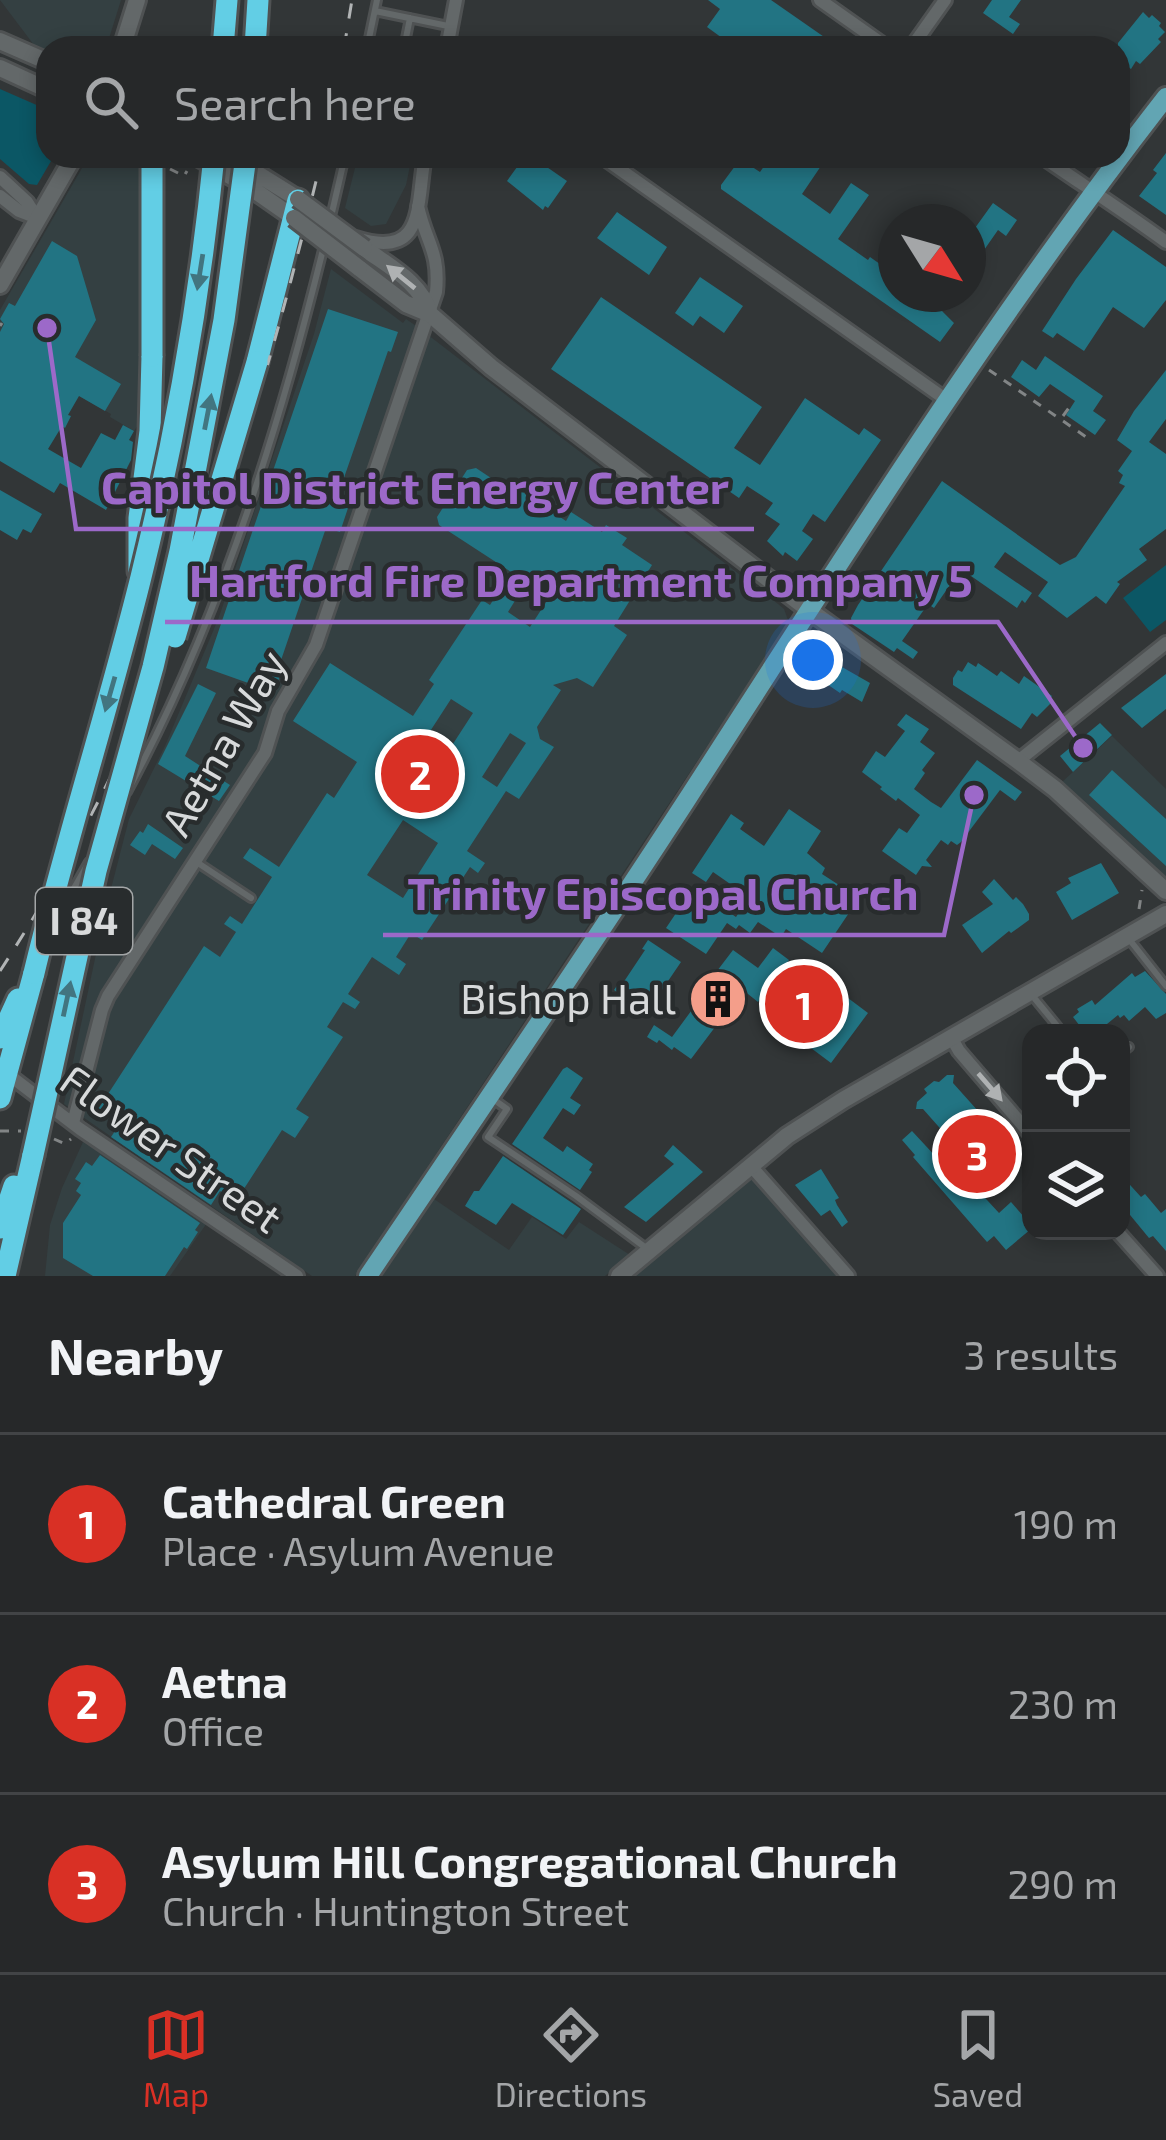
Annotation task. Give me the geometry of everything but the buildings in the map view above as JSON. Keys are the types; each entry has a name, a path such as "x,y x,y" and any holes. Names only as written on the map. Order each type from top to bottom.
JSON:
{"highway":[{"path":"224,36 226,0"},
{"path":"256,36 258,0"},
{"path":"140,581 138,539 152,406 161,168"},
{"name":"I 84","path":"0,1097 26,978 140,581 191,329 212,168"},
{"name":"I 84","path":"5,1276 92,886 172,590 212,391 245,168"},
{"path":"147,690 175,636 296,208"},
{"path":"0,1038 26,978"},
{"path":"0,1228 14,1186 33,1155"}],"main road":[{"path":"126,36 137,0"},
{"path":"0,41 36,57"},
{"path":"0,68 36,84"},
{"path":"1130,143 1166,97"},
{"path":"0,285 67,168"},
{"path":"202,168 359,241 413,285 430,314"},
{"path":"244,168 406,304 430,314 505,378 809,610 1018,760 1166,891"},
{"path":"368,1276 656,848 948,400 1111,168"},
{"path":"619,1276 787,1136 1166,914"}],"street":[{"path":"449,36 456,0"},
{"path":"820,0 871,36"},
{"path":"920,36 945,0"},
{"path":"359,241 385,244 402,240 418,206 423,168"},
{"path":"618,168 948,400"},
{"path":"1059,168 1166,242"},
{"path":"0,177 38,219"},
{"path":"0,196 38,219"},
{"name":"Aetna Way","path":"73,1123 104,1004 265,753 278,711 313,654 436,292 437,263 418,206"},
{"path":"1018,760 1166,643"},
{"path":"951,1037 1028,1132"},
{"name":"Flower Street","path":"9,1076 297,1276"},
{"path":"751,1166 848,1276"},
{"path":"1125,1240 1156,1276"}],"lane":[{"path":"370,36 376,0"},
{"path":"375,11 451,27"},
{"path":"406,36 410,18"},
{"path":"0,1017 147,756 209,615 301,337 342,168"},
{"path":"195,862 251,898"},
{"path":"1126,936 1166,986"},
{"path":"1029,991 1056,1024"},
{"path":"488,1137 507,1109 489,1097"},
{"path":"470,1124 648,1251"}],"path":[{"path":"988,369 1093,441"},
{"path":"1062,418 1071,404"},
{"path":"1139,909 1142,888"}],"shaded area":[{"path":"0,0 121,0 110,36 36,36 36,48"},
{"path":"0,89 36,105 36,168 47,168 37,185 29,184 0,159"},
{"path":"82,168 140,168 142,419 134,431 0,351 0,310"},
{"path":"355,168 410,168 386,224 371,226 345,208"},
{"path":"331,269 403,323 406,319 419,328 778,604 788,620 355,1276 312,1276 64,1104 129,819 219,617 314,334"},
{"path":"1166,565 1166,620 1150,632 1123,598"},
{"path":"1112,736 1166,789 1166,878 1062,782"},
{"path":"83,1142 209,1220 170,1276 45,1276 50,1225"},
{"path":"751,1178 840,1276 635,1276"},
{"path":"434,1199 509,1250 532,1217 566,1239 579,1222 630,1255 605,1276 382,1276"}],"railway":[{"path":"346,36 352,0"},
{"path":"0,971 110,778 197,578 266,371 319,168"}],"place":[{"name":"Capitol District Energy Center","path":"47,328"},
{"name":"Hartford Fire Department Company 5","path":"1083,748"},
{"name":"Aetna","path":"420,774"},
{"name":"Trinity Episcopal Church","path":"974,795"},
{"name":"Bishop Hall","path":"718,999"},
{"name":"Cathedral Green","path":"804,1004"},
{"name":"Asylum Hill Congregational Church","path":"977,1154"}]}
